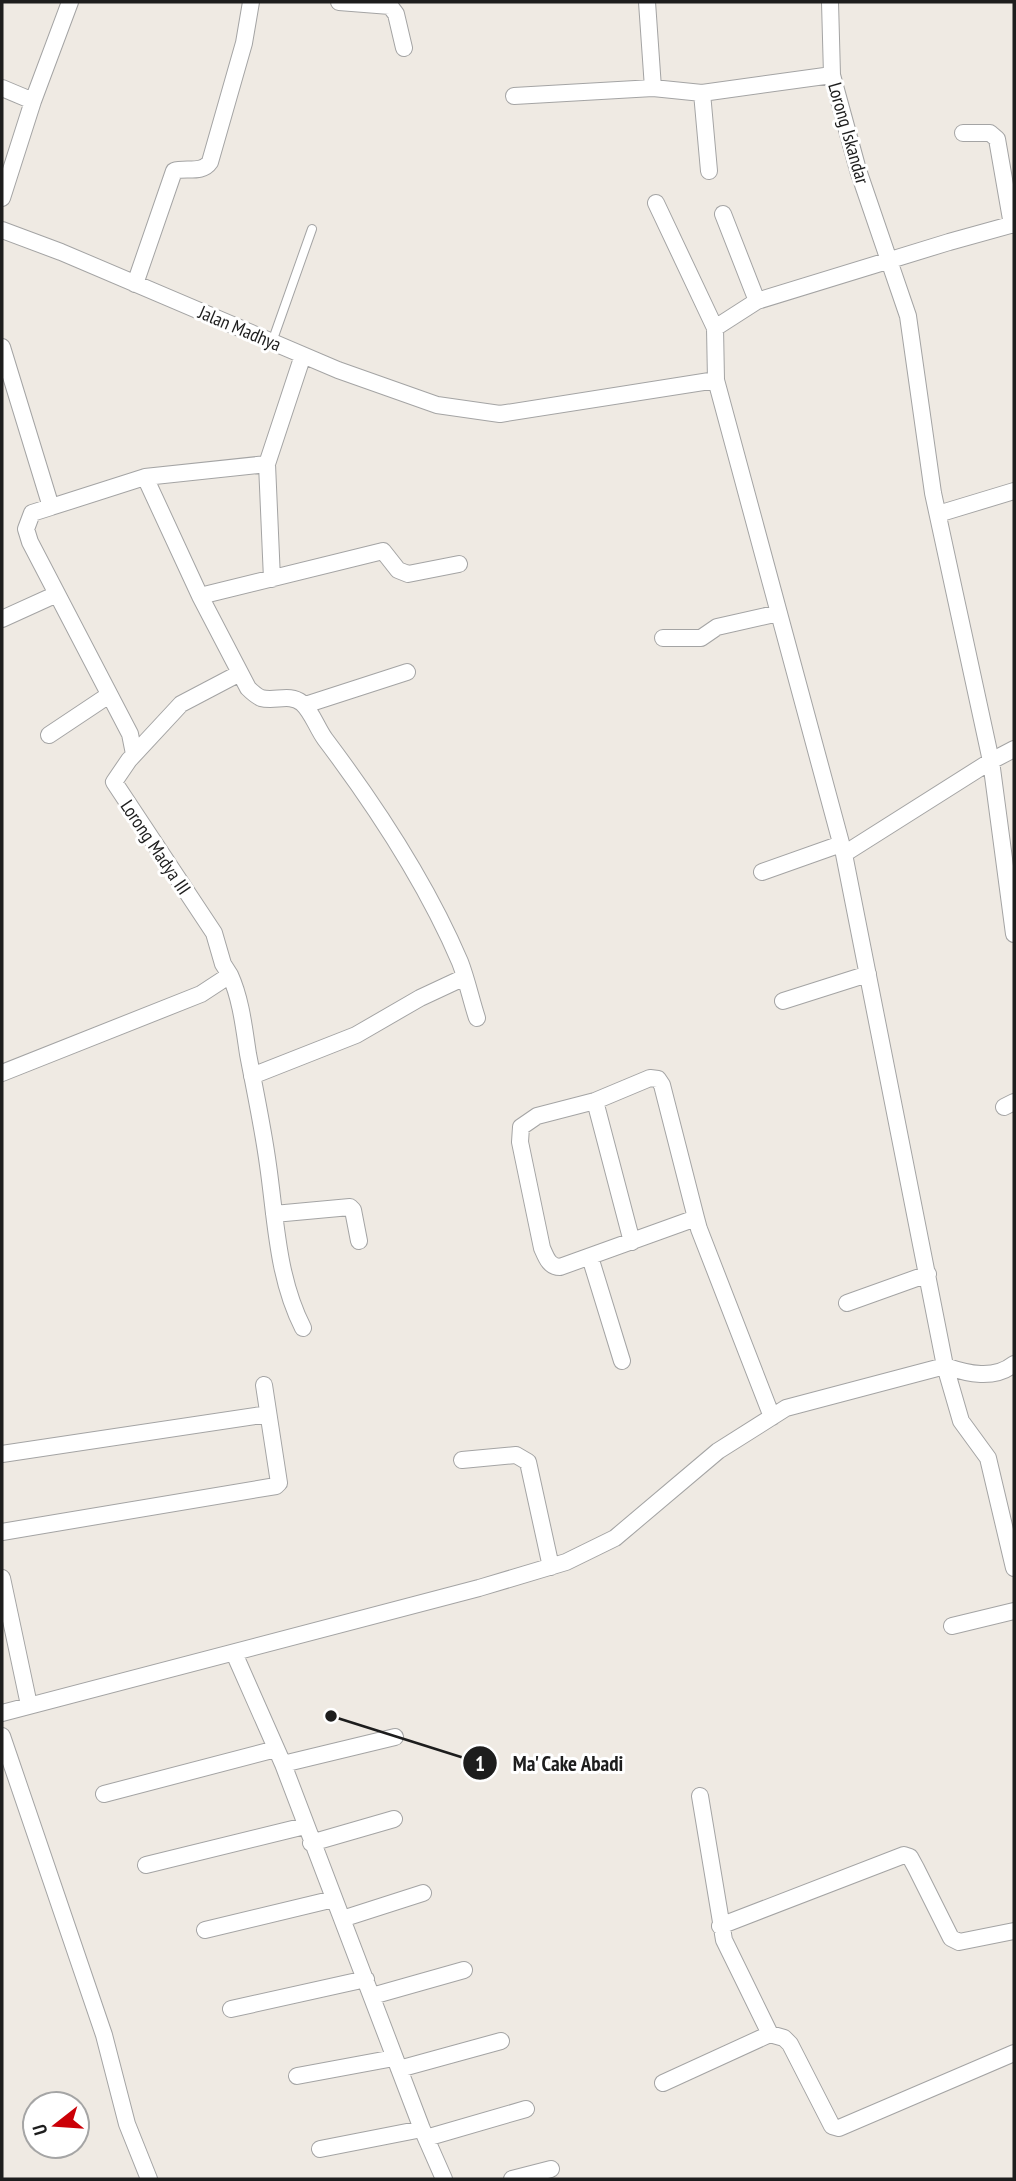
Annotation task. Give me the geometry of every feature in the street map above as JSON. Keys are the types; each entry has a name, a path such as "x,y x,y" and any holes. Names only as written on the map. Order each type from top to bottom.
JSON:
{"street":[{"path":"2,198 7,168 70,2"},
{"path":"135,284 173,171 206,168 210,162 244,43 251,2"},
{"path":"339,2 390,6 396,14 404,48"},
{"path":"647,2 653,89"},
{"name":"Lorong Iskandar","path":"830,2 832,75 858,170 908,316 938,514 991,761 1014,934"},
{"path":"514,96 653,89 702,93 832,75"},
{"path":"2,88 33,101"},
{"path":"702,93 709,171"},
{"path":"715,328 757,301 1013,225 997,139 990,133 963,133"},
{"path":"656,203 715,328 716,380 843,849 945,1366 961,1421 988,1458 1014,1568"},
{"path":"723,214 757,301"},
{"name":"Jalan Madhya","path":"2,230 303,355 437,405 500,414 716,380"},
{"path":"2,348 51,508"},
{"path":"272,579 267,464 303,355"},
{"path":"134,754 130,734 30,542 26,529 32,513 145,477 267,464"},
{"path":"145,477 248,688 260,698 286,697 305,705 323,736 354,775 408,862 428,897 465,977 477,1018"},
{"path":"938,514 1014,491"},
{"path":"201,596 383,551 398,570 408,574 459,564"},
{"path":"2,619 57,594"},
{"path":"663,638 701,638 717,627 779,613"},
{"path":"305,705 407,672"},
{"path":"134,754 181,704 240,673"},
{"path":"49,735 109,695"},
{"path":"762,872 843,849 1014,749"},
{"name":"Lorong Madya III","path":"134,754 114,782 116,787 214,933 223,964 230,975"},
{"path":"783,1001 868,974"},
{"path":"2,1073 201,994 230,975 235,985 253,1076 268,1164 278,1247 291,1300 303,1328"},
{"path":"253,1076 356,1035 465,977"},
{"path":"696,1218 560,1267 550,1263 542,1248 520,1142 521,1127 537,1116 594,1101 650,1078 658,1079 662,1085 696,1218 772,1417"},
{"path":"594,1101 632,1242"},
{"path":"274,1214 350,1208 353,1210 359,1241"},
{"path":"590,1257 622,1361"},
{"path":"847,1303 928,1274"},
{"path":"2,1713 566,1562 615,1538 718,1451 786,1408 945,1366 968,1374 982,1374 1007,1370 1014,1364"},
{"path":"2,1532 276,1486 279,1483 264,1385"},
{"path":"2,1454 268,1413"},
{"path":"462,1460 516,1455 528,1462 551,1567"},
{"path":"2,1578 29,1706"},
{"path":"952,1626 1014,1611"},
{"path":"234,1653 279,1757 444,2179"},
{"path":"2,1736 104,2035 127,2124 149,2179"},
{"path":"104,1794 279,1757 395,1737"},
{"path":"700,1796 724,1940 770,2034"},
{"path":"311,1843 394,1819"},
{"path":"146,1865 305,1826"},
{"path":"720,1926 904,1855 910,1857 951,1938 959,1942 1014,1931"},
{"path":"342,1919 423,1893"},
{"path":"205,1930 334,1899"},
{"path":"372,1996 464,1970"},
{"path":"231,2009 366,1979"},
{"path":"663,2083 770,2034 784,2038 790,2044 832,2126 839,2129 1014,2053"},
{"path":"297,2076 397,2063 501,2041"},
{"path":"320,2149 424,2133 526,2109"},
{"path":"512,2179 551,2169"}],"lane":[{"path":"272,342 312,229"}],"place":[{"name":"Ma' Cake Abadi","path":"331,1716"}]}
